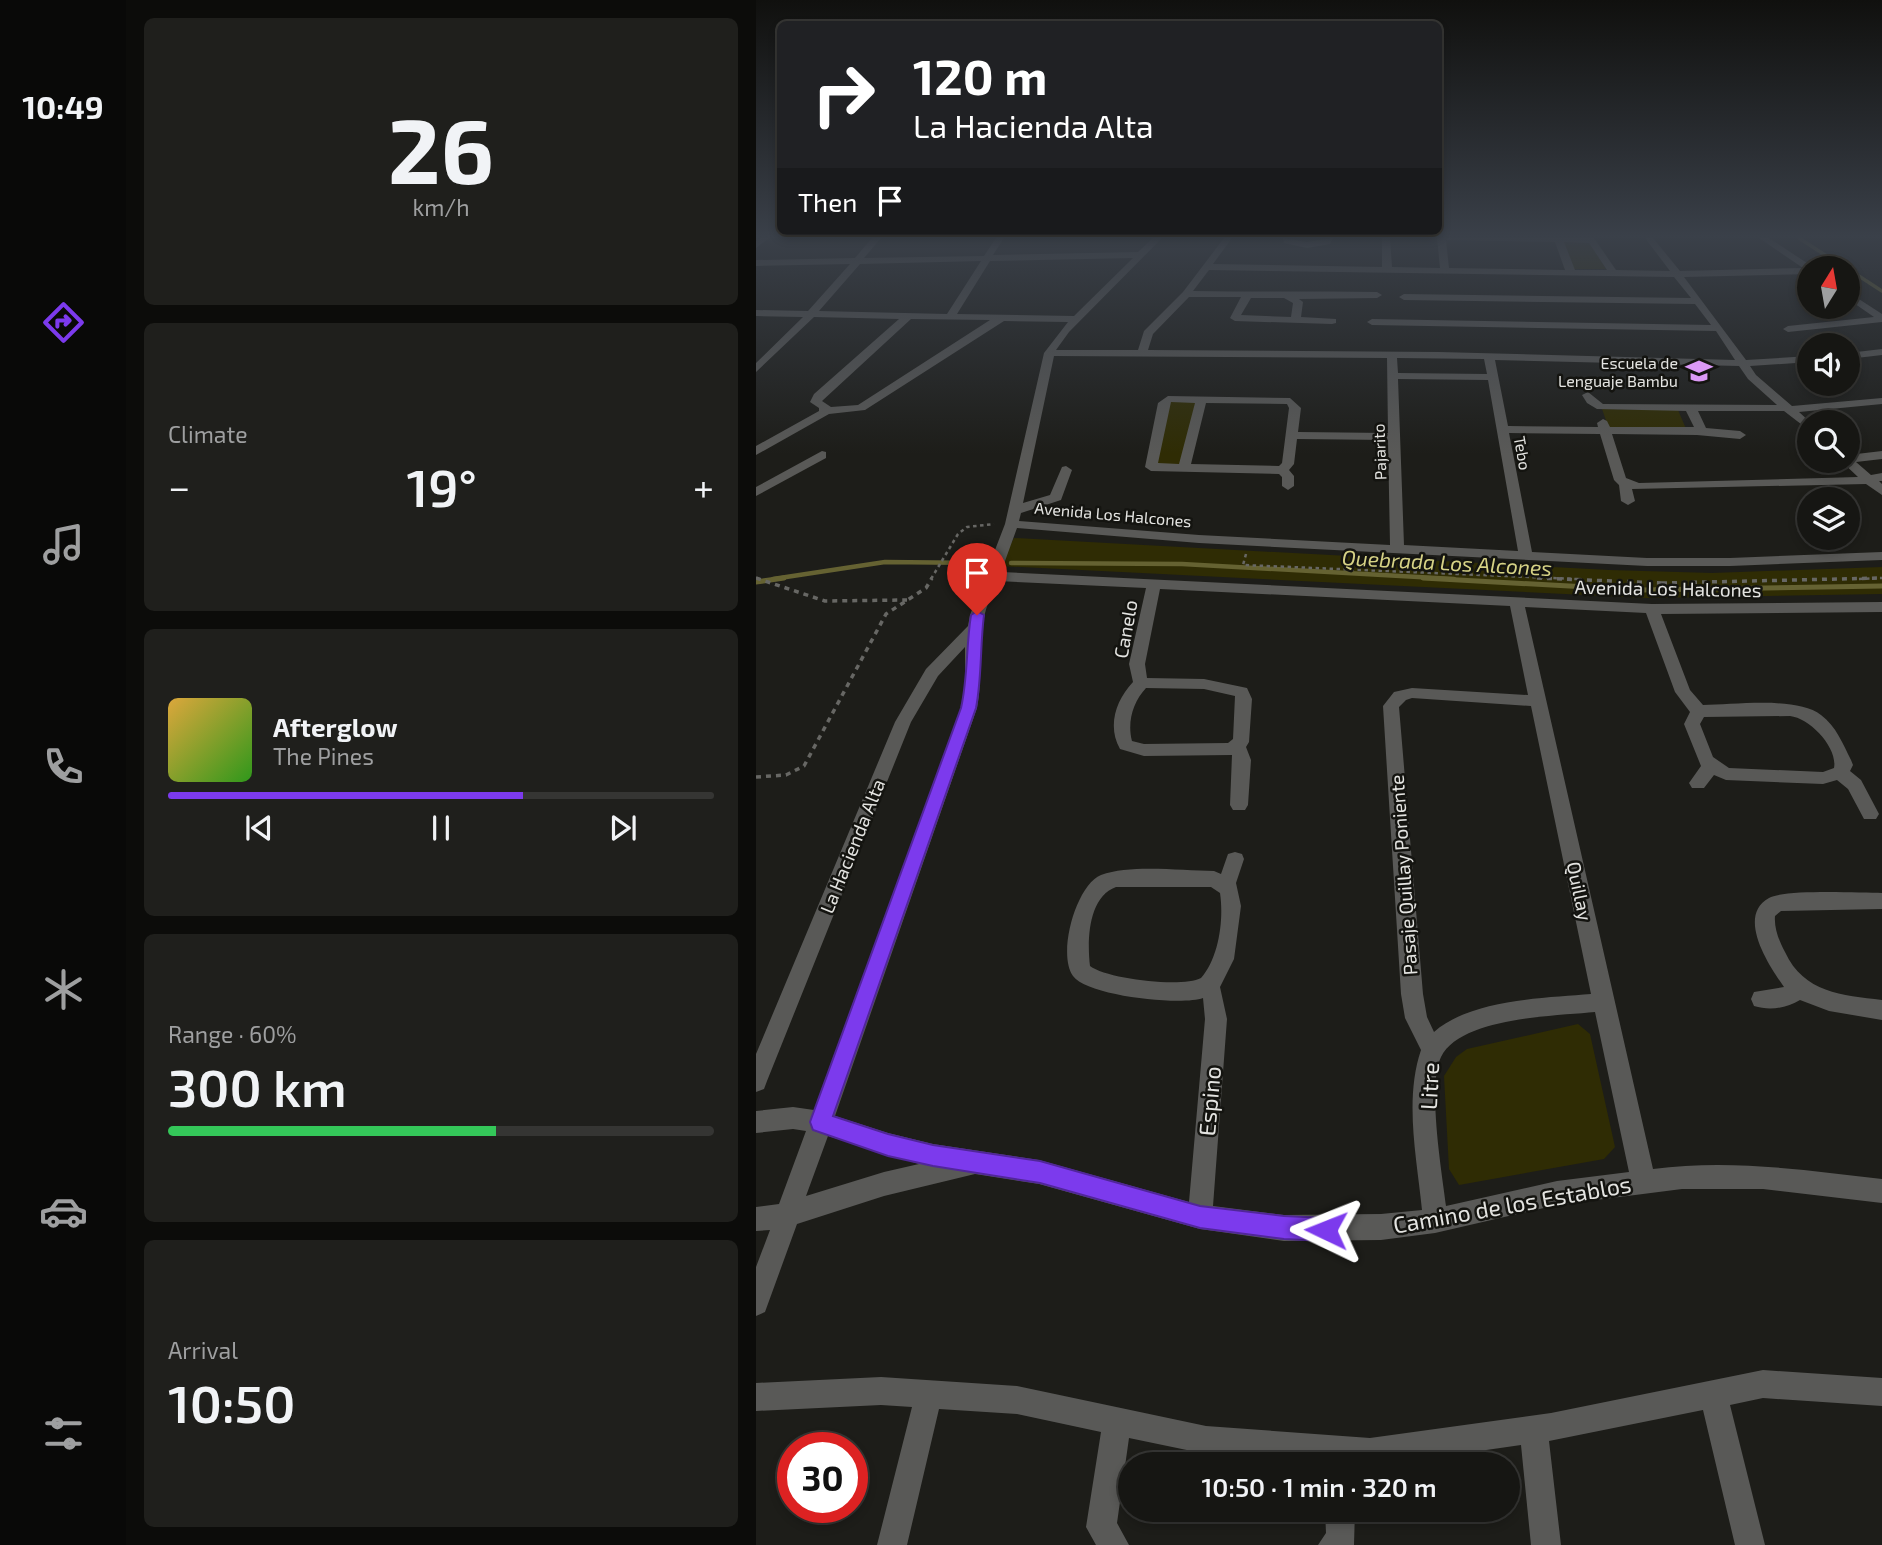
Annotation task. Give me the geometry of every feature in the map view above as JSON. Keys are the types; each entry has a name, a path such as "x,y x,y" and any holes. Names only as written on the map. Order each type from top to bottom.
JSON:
{"street":[{"path":"756,369 815,310"},
{"path":"949,317 953,310"},
{"path":"1085,310 1057,339 1049,353 1439,355 1742,363 1797,360"},
{"path":"1142,353 1148,333 1170,310"},
{"path":"1239,310 1235,318 1332,321"},
{"path":"1296,320 1297,310"},
{"path":"1705,310 1757,383 1797,417"},
{"path":"758,314 1076,319"},
{"path":"758,314 803,323"},
{"path":"826,411 816,402 816,398 907,317"},
{"path":"756,451 826,411 861,408 1001,318"},
{"path":"1788,329 1882,318"},
{"path":"1372,322 1719,328"},
{"path":"1435,324 1439,355"},
{"path":"1860,355 1882,352"},
{"name":"La Hacienda Alta","path":"756,1303 969,708 974,674 975,628 1012,517 1049,353"},
{"name":"Pajarito","path":"1392,355 1397,549"},
{"name":"Tebo","path":"1489,357 1526,555"},
{"path":"1392,376 1493,377"},
{"path":"1588,395 1591,401 1601,407 1787,409 1881,394"},
{"path":"1184,468 1202,398"},
{"path":"1282,470 1288,464 1295,399 1168,399 1164,403 1151,467 1282,470 1288,476 1288,486"},
{"path":"1690,406 1699,426 1696,432"},
{"path":"1601,407 1599,410 1620,480 1626,484 1639,487 1875,478"},
{"path":"1503,429 1740,435"},
{"path":"1292,435 1394,438"},
{"path":"756,492 822,455"},
{"path":"1860,458 1882,455"},
{"path":"1860,468 1875,478 1882,491"},
{"path":"1012,517 1056,497 1066,470"},
{"path":"1626,484 1628,501"},
{"name":"Avenida Los Halcones","path":"1012,517 1248,541 1698,563 1882,556"},
{"name":"Avenida Los Halcones","path":"992,576 1154,582 1671,610 1882,607"},
{"name":"Canelo","path":"1142,683 1137,669 1154,582"},
{"name":"Quillay","path":"1516,602 1643,1180"},
{"path":"1652,609 1683,692 1699,711"},
{"name":"La Hacienda Alta","path":"756,1081 903,722 932,673 975,628"},
{"path":"1142,683 1204,684 1241,692 1244,699 1242,738 1237,746 1225,750 1144,750 1126,745 1121,732 1128,699 1142,683"},
{"name":"Pasaje Quillay Poniente","path":"1432,1050 1416,1018 1412,994 1390,710 1396,698 1412,693 1538,701"},
{"path":"1699,711 1797,710 1811,714 1825,727 1842,760 1840,773"},
{"path":"1699,711 1692,723 1703,755 1711,766 1735,776 1830,778 1840,773"},
{"path":"1237,746 1242,760 1238,805"},
{"path":"1698,783 1711,766"},
{"path":"1840,773 1855,785 1870,814"},
{"path":"1225,884 1232,873 1235,859"},
{"path":"1120,878 1195,878 1214,879 1225,884 1231,894 1226,953 1220,972 1209,987 1195,994 1181,994 1098,981 1081,971 1078,953 1088,902 1092,893 1105,882 1120,878"},
{"path":"1882,901 1777,903 1766,911 1764,923 1779,965 1799,989 1819,999 1882,1010"},
{"name":"Espino","path":"1200,1217 1216,1019 1214,1000 1209,987"},
{"path":"1762,999 1785,998 1799,989"},
{"name":"Litre","path":"1435,1221 1425,1086 1432,1050 1450,1032 1473,1021 1604,1002"},
{"name":"Camino de los Establos","path":"756,1122 793,1118 820,1122 888,1145 980,1164 1040,1172 1200,1217 1273,1227 1326,1230 1435,1221 1558,1193 1643,1180 1720,1175 1763,1177 1882,1191"},
{"name":"Camino de los Establos","path":"756,1219 787,1215 884,1184 980,1164"},
{"path":"1370,1452 1533,1429 1763,1384 1882,1392"},
{"path":"756,1397 881,1391 1017,1400 1206,1440 1300,1452"},
{"path":"891,1545 929,1394"},
{"path":"1713,1394 1750,1545"},
{"path":"1114,1545 1101,1527 1117,1422"},
{"path":"1533,1429 1546,1545"},
{"path":"1333,1545 1341,1541 1340,1522"}],"path":[{"path":"756,777 786,775 804,766 886,614 926,588 958,534 967,527 1012,517"},
{"path":"1248,541 1243,565 1662,583 1882,578"},
{"path":"756,578 825,601 911,600"},
{"path":"1662,583 1671,610"}],"shaded area":[{"path":"1170,400 1196,400 1182,465 1154,464"},
{"path":"1602,409 1678,410 1687,431 1609,429"},
{"path":"1014,538 1609,570 1712,573 1882,567 1882,594 1647,598 999,566"},
{"path":"1578,1024 1590,1034 1615,1147 1604,1159 1459,1185 1449,1169 1444,1076 1456,1057 1467,1049"}],"waterway":[{"name":"Quebrada Los Alcones","path":"773,579 885,562 983,563"},
{"name":"Quebrada Los Alcones","path":"1011,563 1182,564 1454,579"},
{"name":"Quebrada Los Alcones","path":"756,582 784,578"},
{"name":"Quebrada Los Alcones","path":"1423,578 1642,590 1882,586"}],"place":[{"name":"Escuela de Lenguaje Bambu","path":"1699,371"}],"route":[{"path":"977,615 973,644 973,688 969,708 820,1122 888,1145 933,1156 1040,1172 1200,1217 1284,1228 1326,1230"}]}
